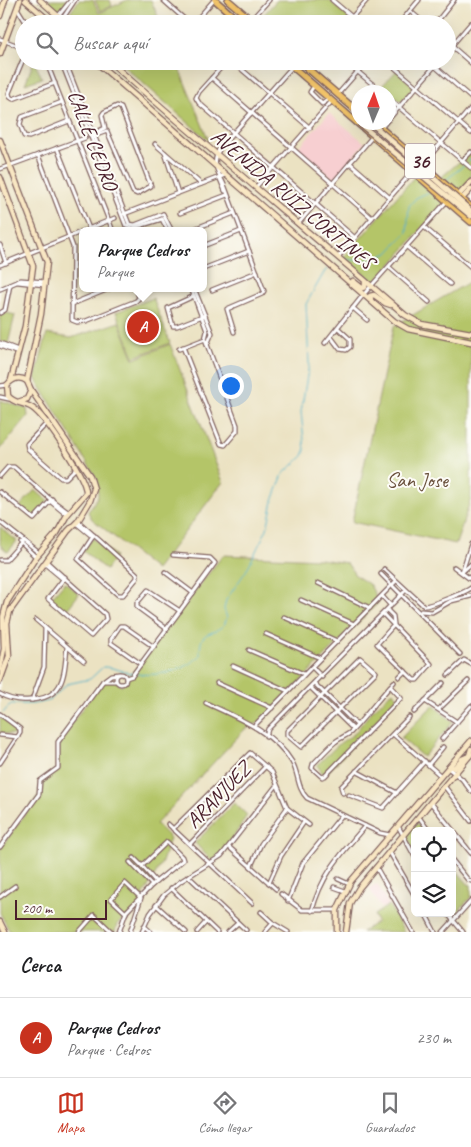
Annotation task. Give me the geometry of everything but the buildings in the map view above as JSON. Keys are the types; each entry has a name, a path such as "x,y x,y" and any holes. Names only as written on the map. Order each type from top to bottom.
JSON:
{"main road":[{"path":"214,0 232,15"},
{"path":"228,0 245,15"},
{"name":"36","path":"296,70 351,117"},
{"path":"309,70 351,106"},
{"name":"36","path":"365,130 471,222"},
{"name":"36","path":"383,130 471,207"},
{"path":"442,198 449,195 450,189"}],"street":[{"path":"0,15 5,0"},
{"path":"0,54 3,40 20,0"},
{"path":"25,0 43,15"},
{"path":"40,0 54,15"},
{"path":"62,15 71,0"},
{"path":"63,15 75,0"},
{"path":"163,0 180,15"},
{"path":"200,15 214,0"},
{"path":"258,15 270,0"},
{"path":"332,0 350,15"},
{"path":"354,15 367,0"},
{"path":"407,15 419,0"},
{"path":"442,15 454,0"},
{"path":"17,7 22,15"},
{"path":"410,11 415,15"},
{"path":"456,41 471,23"},
{"path":"3,40 15,45"},
{"path":"456,50 471,63"},
{"path":"19,70 10,93 10,97 14,99 55,83"},
{"name":"CALLE CEDRO","path":"50,70 111,227"},
{"path":"65,70 129,226 162,217"},
{"path":"68,70 83,113"},
{"name":"AVENIDA RUÍZ CORTINES","path":"105,70 391,319 408,329 471,342"},
{"name":"AVENIDA RUÍZ CORTINES","path":"119,70 216,156 412,320 421,324 471,333"},
{"path":"219,70 199,92 196,98 199,104 355,238"},
{"path":"242,70 310,128"},
{"path":"234,332 227,309 264,293 219,178 215,165 216,156 218,150 289,70"},
{"path":"397,70 471,133"},
{"path":"396,112 432,70"},
{"path":"440,70 471,98"},
{"path":"338,94 358,72 374,85"},
{"path":"212,78 372,218"},
{"path":"314,85 310,92 322,104 331,99"},
{"path":"256,188 310,128 331,99"},
{"path":"62,102 22,118 19,122 24,136 29,137 69,121"},
{"path":"396,105 471,168"},
{"path":"117,106 121,108 152,184 150,188 137,194 133,192 107,132 92,135 105,128 102,115 104,112 117,106"},
{"path":"423,164 471,108"},
{"name":"36","path":"366,130 471,216"},
{"name":"36","path":"379,130 471,211"},
{"path":"298,224 372,137"},
{"path":"0,169 85,138"},
{"path":"0,140 43,247 47,262 41,314 27,381 30,390 90,476 93,495 77,522 21,594 10,611 2,634"},
{"path":"155,144 201,184"},
{"path":"57,148 88,227"},
{"path":"165,152 178,193"},
{"path":"463,160 471,152"},
{"path":"38,155 70,236 74,259 71,318 77,322 138,298 137,292"},
{"path":"350,163 390,198"},
{"path":"338,257 412,172"},
{"path":"123,214 226,175"},
{"path":"0,177 3,191 33,266 25,326 11,380 7,385 6,392 10,399"},
{"path":"460,197 471,182"},
{"path":"325,343 364,294 424,227 471,189"},
{"path":"180,212 226,193"},
{"path":"198,227 234,213"},
{"path":"162,217 166,227"},
{"path":"162,217 169,227"},
{"path":"95,227 115,218"},
{"path":"424,227 471,267"},
{"path":"207,244 241,231"},
{"path":"0,265 79,233"},
{"path":"0,245 6,263"},
{"path":"407,247 450,284"},
{"path":"207,266 248,251"},
{"path":"389,267 428,302"},
{"path":"337,271 362,288 366,285 364,280"},
{"path":"212,290 256,272"},
{"path":"0,289 17,282 45,283"},
{"path":"0,312 6,308 10,285"},
{"path":"72,304 101,292"},
{"path":"193,292 212,333 207,345"},
{"path":"194,292 207,331 205,339 207,345 238,425 237,430 225,444 221,444 181,348 205,339"},
{"path":"370,300 370,296 374,295 384,303 393,305"},
{"path":"194,296 168,308 173,326 203,316"},
{"path":"353,308 367,320"},
{"path":"330,337 340,350 346,350 350,347 350,339 337,328"},
{"path":"0,345 19,352"},
{"path":"11,380 19,378 27,381"},
{"path":"0,386 7,385"},
{"path":"18,402 27,399 30,390"},
{"path":"0,397 33,408 86,483 86,493 38,556 4,610 2,634 4,656 0,669"},
{"path":"52,419 27,447 61,478 66,478 76,467"},
{"path":"0,476 8,467 14,467 137,574 137,578 123,595 118,595 78,559 94,537"},
{"path":"0,492 34,519 50,500"},
{"path":"86,493 93,495"},
{"path":"69,514 69,524 77,522"},
{"path":"0,522 106,614 106,618 91,636 48,599 64,578"},
{"path":"0,560 6,560 21,541"},
{"path":"462,572 471,544"},
{"path":"38,556 47,553 46,563"},
{"path":"102,681 117,681 122,684 126,678 134,673 214,565 215,561 210,558 174,555"},
{"path":"462,572 471,564"},
{"path":"454,567 470,579"},
{"path":"384,569 418,603 428,606 471,588"},
{"path":"165,572 193,593"},
{"path":"381,574 432,623 444,639 460,654"},
{"path":"254,726 396,581"},
{"path":"318,583 370,608"},
{"path":"16,590 21,594"},
{"path":"167,629 137,605 148,590 180,611"},
{"path":"266,736 268,729 322,677 405,591"},
{"path":"382,596 391,606"},
{"path":"420,611 432,612 451,601 471,596"},
{"path":"301,600 354,624"},
{"path":"387,610 392,616 394,625"},
{"path":"432,612 432,623"},
{"path":"383,614 394,625 432,664 416,681 377,644 394,625"},
{"path":"284,617 337,641"},
{"path":"36,620 84,661"},
{"path":"141,664 111,643 111,639 122,626 154,647"},
{"path":"32,700 44,667 45,628"},
{"path":"0,681 8,663 8,641 2,634"},
{"path":"266,634 321,658"},
{"path":"0,694 12,700 32,700 46,697 59,686 67,647"},
{"path":"249,650 304,674"},
{"path":"360,658 376,672 340,708 302,746 298,746 287,736 288,731 360,658"},
{"path":"448,675 465,659 471,664"},
{"path":"233,666 288,691"},
{"path":"312,667 322,677"},
{"path":"399,677 405,671"},
{"path":"0,847 39,794 40,781 58,768 58,742 102,681 120,674 126,678"},
{"path":"117,681 120,674"},
{"path":"437,707 468,680"},
{"path":"390,686 401,698 322,777 312,768 312,764 336,741 357,725 390,686 394,682"},
{"path":"217,683 272,708"},
{"path":"414,712 442,683"},
{"path":"315,684 357,725"},
{"path":"311,688 322,696 353,729"},
{"path":"430,696 437,707"},
{"path":"425,701 437,707 457,722"},
{"path":"206,703 254,726 266,736 292,762 304,795 380,833 390,835"},
{"path":"442,739 471,706"},
{"path":"0,714 20,731 0,763"},
{"path":"343,793 341,787 409,717"},
{"path":"393,734 442,776"},
{"path":"0,735 18,737"},
{"path":"337,932 337,910 349,884 471,741"},
{"path":"428,764 443,747"},
{"path":"346,932 352,899 389,851 456,774 470,756 471,749"},
{"path":"173,829 249,753 252,753 274,776 276,785 287,808 309,825"},
{"path":"449,767 454,768 462,759 470,756"},
{"path":"349,794 384,808 425,761"},
{"name":"ARANJUEZ","path":"190,844 266,766"},
{"path":"449,767 471,791"},
{"path":"356,771 397,793"},
{"path":"142,932 156,905 170,888 210,864 230,848 276,785"},
{"path":"445,787 471,821"},
{"path":"431,803 471,853"},
{"path":"251,866 261,844 287,808"},
{"path":"288,901 303,864 342,815"},
{"path":"419,817 426,827"},
{"path":"269,883 280,856 304,822"},
{"path":"168,824 252,903"},
{"path":"312,911 319,886 327,872 365,826"},
{"path":"398,826 411,851"},
{"path":"380,833 387,840"},
{"path":"119,932 126,913 152,885 181,864 182,857 166,842 142,866"},
{"path":"230,848 276,889"},
{"path":"389,851 411,889"},
{"path":"134,858 156,882"},
{"path":"130,862 152,885"},
{"path":"456,865 468,880 471,881"},
{"path":"376,867 413,932"},
{"path":"188,876 246,930"},
{"path":"338,879 349,884"},
{"path":"126,913 111,899 125,883 141,898"},
{"path":"0,897 15,886"},
{"path":"334,887 345,891"},
{"path":"170,888 217,932"},
{"path":"281,894 299,909 312,911 337,910"},
{"path":"130,932 141,898"},
{"path":"443,932 471,901"},
{"path":"156,905 186,932"},
{"path":"261,912 273,923 288,932"},
{"path":"79,932 94,915 112,932"},
{"path":"427,917 435,932"},
{"path":"450,917 463,932"},
{"path":"0,922 6,932"},
{"path":"197,932 206,922"},
{"path":"228,932 238,923"},
{"path":"265,932 273,923"},
{"path":"144,926 151,932"}],"shaded area":[{"path":"329,113 365,143 334,179 298,148"},
{"path":"377,884 389,905 381,908 369,888"}],"green space":[{"path":"45,0 68,0 59,12"},
{"path":"79,0 93,0 99,13 127,0 151,0 157,15 68,15"},
{"path":"95,0 110,0 112,6 100,11"},
{"path":"277,0 329,0 346,15 264,15"},
{"path":"30,70 38,70 42,78 25,84"},
{"path":"128,70 180,70 209,141"},
{"path":"397,70 414,87 401,102 396,98 396,85 383,85"},
{"path":"471,152 471,182 458,196 439,179"},
{"path":"415,176 446,201 375,283 344,257"},
{"name":"San Jose","path":"471,281 471,498 456,544 352,522 394,326"},
{"path":"153,298 170,343 134,357 116,312"},
{"path":"7,313 15,315 8,344 0,341 0,316"},
{"path":"119,322 134,359 170,344 223,482 156,570 92,519 88,512 98,496 97,479 35,378 47,334 71,338"},
{"path":"0,400 27,409 28,416 0,450"},
{"path":"35,490 48,501 33,518 20,506"},
{"path":"0,527 17,541 8,552 0,545"},
{"path":"93,538 115,556 106,570 83,551"},
{"path":"223,555 320,559 347,563 355,575 370,585 379,602 260,722 245,729 156,824 170,838 162,862 144,894 143,905 117,924 115,932 10,932 0,913 0,849 40,793 41,781 58,768 59,740 103,681 110,677 122,686"},
{"path":"65,582 79,594 65,612 50,599"},
{"path":"393,691 398,698 326,774 323,774 317,765 340,743 354,734 371,712"},
{"path":"433,705 453,722 423,757 401,738"},
{"path":"0,717 18,731 17,735 0,733"},
{"path":"234,803 247,815 228,846 214,860 210,859 195,843"},
{"path":"411,830 411,846 406,836"},
{"path":"456,870 471,885 471,897 456,914"},
{"path":"389,905 404,932 362,932 377,922 374,915"}],"waterway":[{"path":"468,162 471,159"},
{"path":"445,181 464,165"},
{"path":"344,260 372,260 388,253 407,232 409,206 416,198 429,192"},
{"path":"3,713 11,704 33,704 49,701 67,684 90,679 103,667 139,674 158,674 176,670 193,662 200,656 203,638 224,625 227,618 224,609 226,600 246,571 267,529 273,501 283,474 303,456 305,450 301,412 309,364 306,304 325,271 330,267"}],"place":[{"name":"Parque Cedros","path":"143,327"}]}
